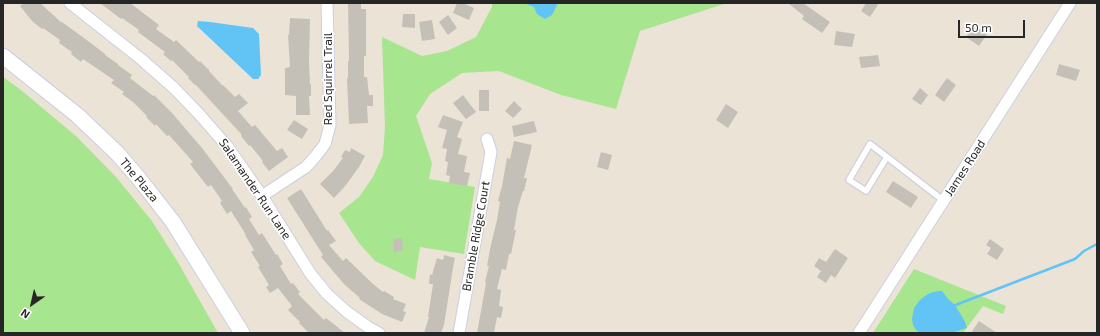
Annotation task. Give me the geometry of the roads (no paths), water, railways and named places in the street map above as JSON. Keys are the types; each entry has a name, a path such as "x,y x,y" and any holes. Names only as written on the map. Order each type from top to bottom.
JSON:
{"street":[{"name":"Salamander Run Lane","path":"70,3 141,59 174,88 199,114 227,146 262,196 310,273 327,294 347,312 379,333"},
{"name":"Red Squirrel Trail","path":"262,196 306,167 316,157 325,144 330,125 327,3"},
{"name":"James Road","path":"859,333 1070,3"},
{"name":"The Plaza","path":"3,56 77,115 117,153 137,176 173,222 242,333"},
{"name":"Bramble Ridge Court","path":"459,333 491,152 487,139"}],"lane":[{"path":"887,157 866,190 849,180 870,144 887,157 944,201"}],"water":[{"path":"524,3 558,3 552,15 545,19 537,14 534,7"},
{"path":"198,21 253,28 259,34 261,75 258,79 253,79 197,26"},
{"path":"942,291 955,305 967,328 951,333 920,333 916,330 912,319 914,308 925,296"}],"waterway":[{"path":"953,306 1075,259 1084,251 1097,244"}]}
